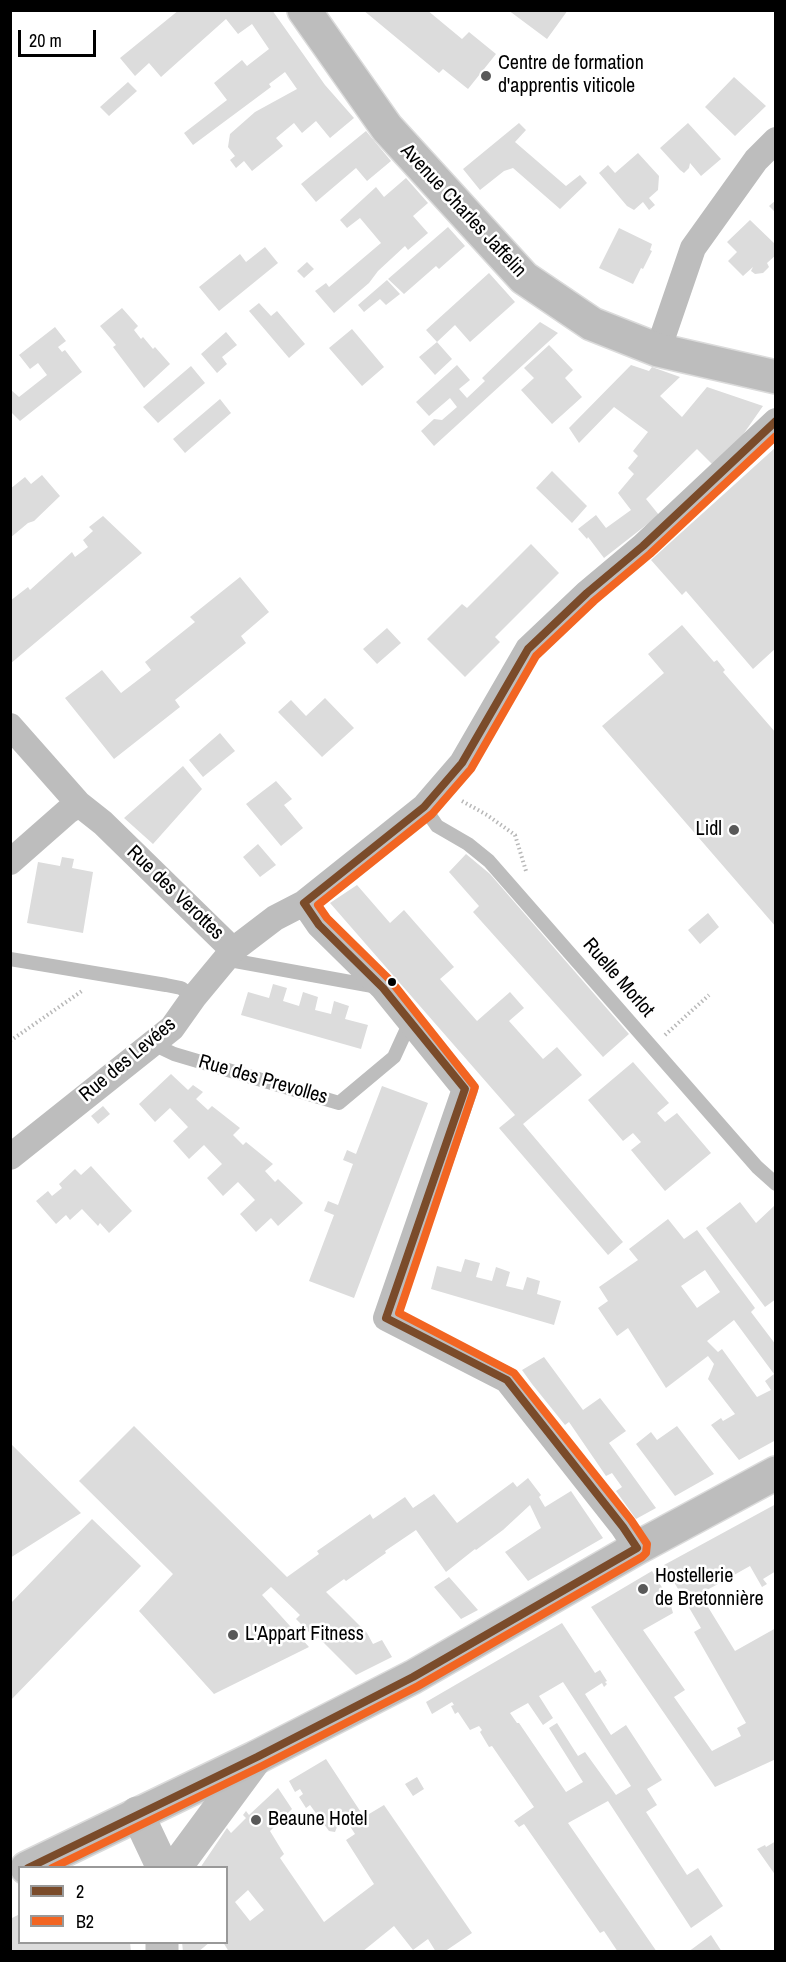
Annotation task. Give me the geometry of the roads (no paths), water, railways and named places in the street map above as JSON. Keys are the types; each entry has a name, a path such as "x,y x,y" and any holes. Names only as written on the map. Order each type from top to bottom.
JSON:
{"main road":[{"name":"Avenue Charles Jaffelin","path":"304,10 387,128 524,278 592,324 658,350 776,377"},
{"path":"31,1866 257,1757 413,1677 637,1548 776,1473"},
{"path":"176,1866 257,1757"},
{"path":"137,1813 162,1866"}],"street":[{"path":"658,350 693,248 756,160 776,140"},
{"name":"Rue des Verottes","path":"10,726 79,804 103,823 228,955 275,918 304,903 424,807 462,763 528,649 587,593 643,546 776,421"},
{"path":"10,862 79,804"},
{"path":"304,903 319,925 383,988 465,1089 386,1318 507,1380 637,1548"},
{"name":"Rue des Levées","path":"10,1157 172,1028 228,955"}],"lane":[{"name":"Ruelle Morlot","path":"424,807 437,826 468,844 489,861 758,1167 776,1184"},
{"path":"228,955 383,988"},
{"path":"10,959 181,988 194,997"},
{"name":"Rue des Prevolles","path":"153,1044 174,1054 339,1102 394,1057 410,1022"}],"place":[{"name":"Centre de formation d'apprentis viticole","path":"486,76"},
{"name":"Lidl","path":"734,830"},
{"name":"Hostellerie de Bretonnière","path":"643,1589"},
{"name":"L'Appart Fitness","path":"233,1635"},
{"name":"Beaune Hotel","path":"256,1820"}]}
